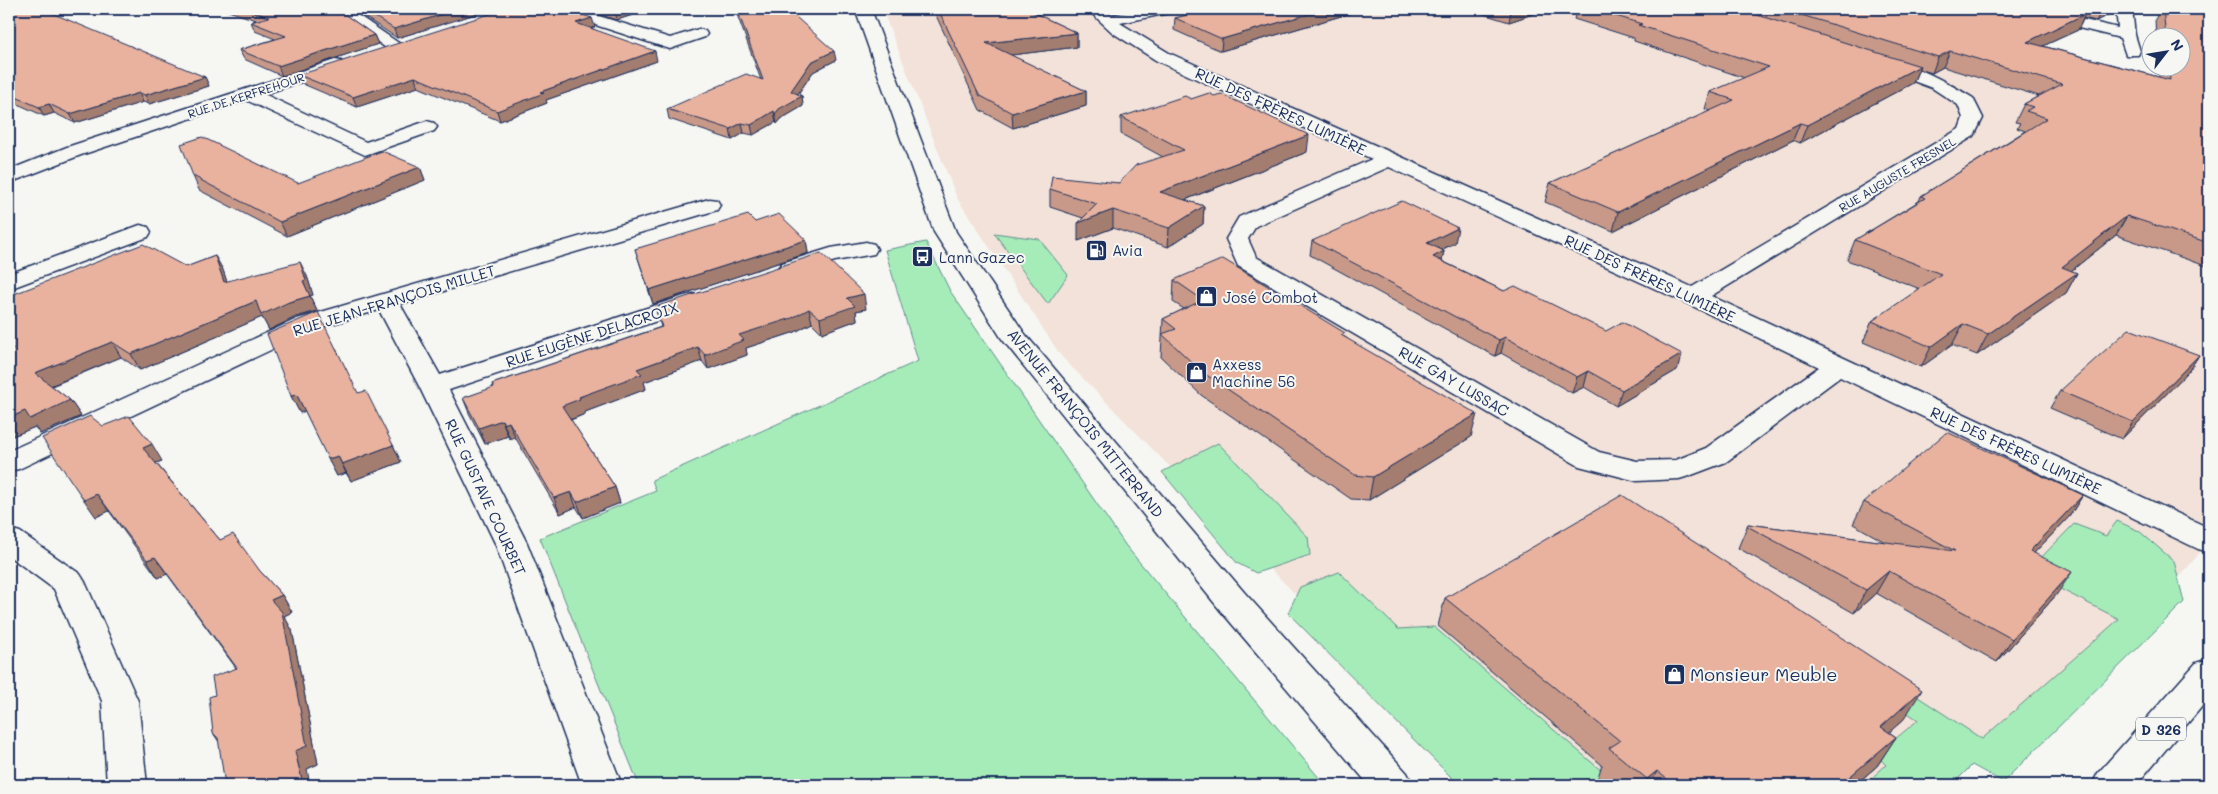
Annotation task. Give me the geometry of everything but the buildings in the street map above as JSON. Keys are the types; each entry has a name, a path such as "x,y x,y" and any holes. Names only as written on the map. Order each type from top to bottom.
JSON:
{"street":[{"path":"338,9 395,46"},
{"path":"560,9 670,44 699,34"},
{"name":"AVENUE FRANÇOIS MITTERRAND","path":"863,9 945,232 1015,339 1232,601 1393,785"},
{"path":"1101,15 1168,9"},
{"path":"2020,9 2127,35"},
{"path":"2124,9 2127,35 2133,54"},
{"name":"RUE DES FRÈRES LUMIÈRE","path":"1101,15 1133,40 1163,56 1693,298 2209,541"},
{"path":"376,52 413,40"},
{"name":"RUE AUGUSTE FRESNEL","path":"1693,298 1967,132 1973,118 1966,102 1938,84 1864,58"},
{"name":"RUE DE KERFREHOUR","path":"9,177 74,151 349,61"},
{"path":"248,94 365,149 426,127"},
{"name":"RUE GAY LUSSAC","path":"1388,160 1247,222 1237,239 1246,261 1589,459 1637,471 1680,469 1716,455 1838,366"},
{"name":"RUE JEAN-FRANÇOIS MILLET","path":"9,462 306,324 709,205"},
{"path":"9,282 140,232"},
{"path":"765,277 831,255 866,249"},
{"name":"RUE EUGÈNE DELACROIX","path":"433,386 717,292"},
{"name":"RUE GUSTAVE COURBET","path":"386,300 433,386 511,543 602,785"},
{"path":"9,540 68,582 120,701 127,785"},
{"name":"D 326","path":"2112,785 2209,673"}],"shaded area":[{"path":"882,9 1681,9 1963,32 2209,97 2209,541 2158,604 1936,785 1483,785 1061,356 957,198"}],"green space":[{"path":"994,233 1039,239 1068,275 1048,304"},
{"path":"926,242 950,291 1126,546 1325,785 639,785 540,538 656,491 652,480 918,361 885,250"},
{"path":"1218,443 1308,537 1310,555 1256,573 1237,563 1162,472"},
{"path":"2117,521 2139,531 2174,561 2184,602 2003,782 1972,765 1952,785 1864,785 1886,765 1876,755 1918,720 1836,663 1854,655 1982,739 2119,619 2027,572 2074,524 2106,536"},
{"path":"1339,572 1398,629 1434,627 1618,785 1459,785 1288,613 1300,587"}],"place":[{"name":"Avia","path":"1096,250"},
{"name":"Lann Gazec","path":"923,257"},
{"name":"José Combot","path":"1207,297"},
{"name":"Axxess Machine 56","path":"1196,373"},
{"name":"Monsieur Meuble","path":"1674,674"}]}
